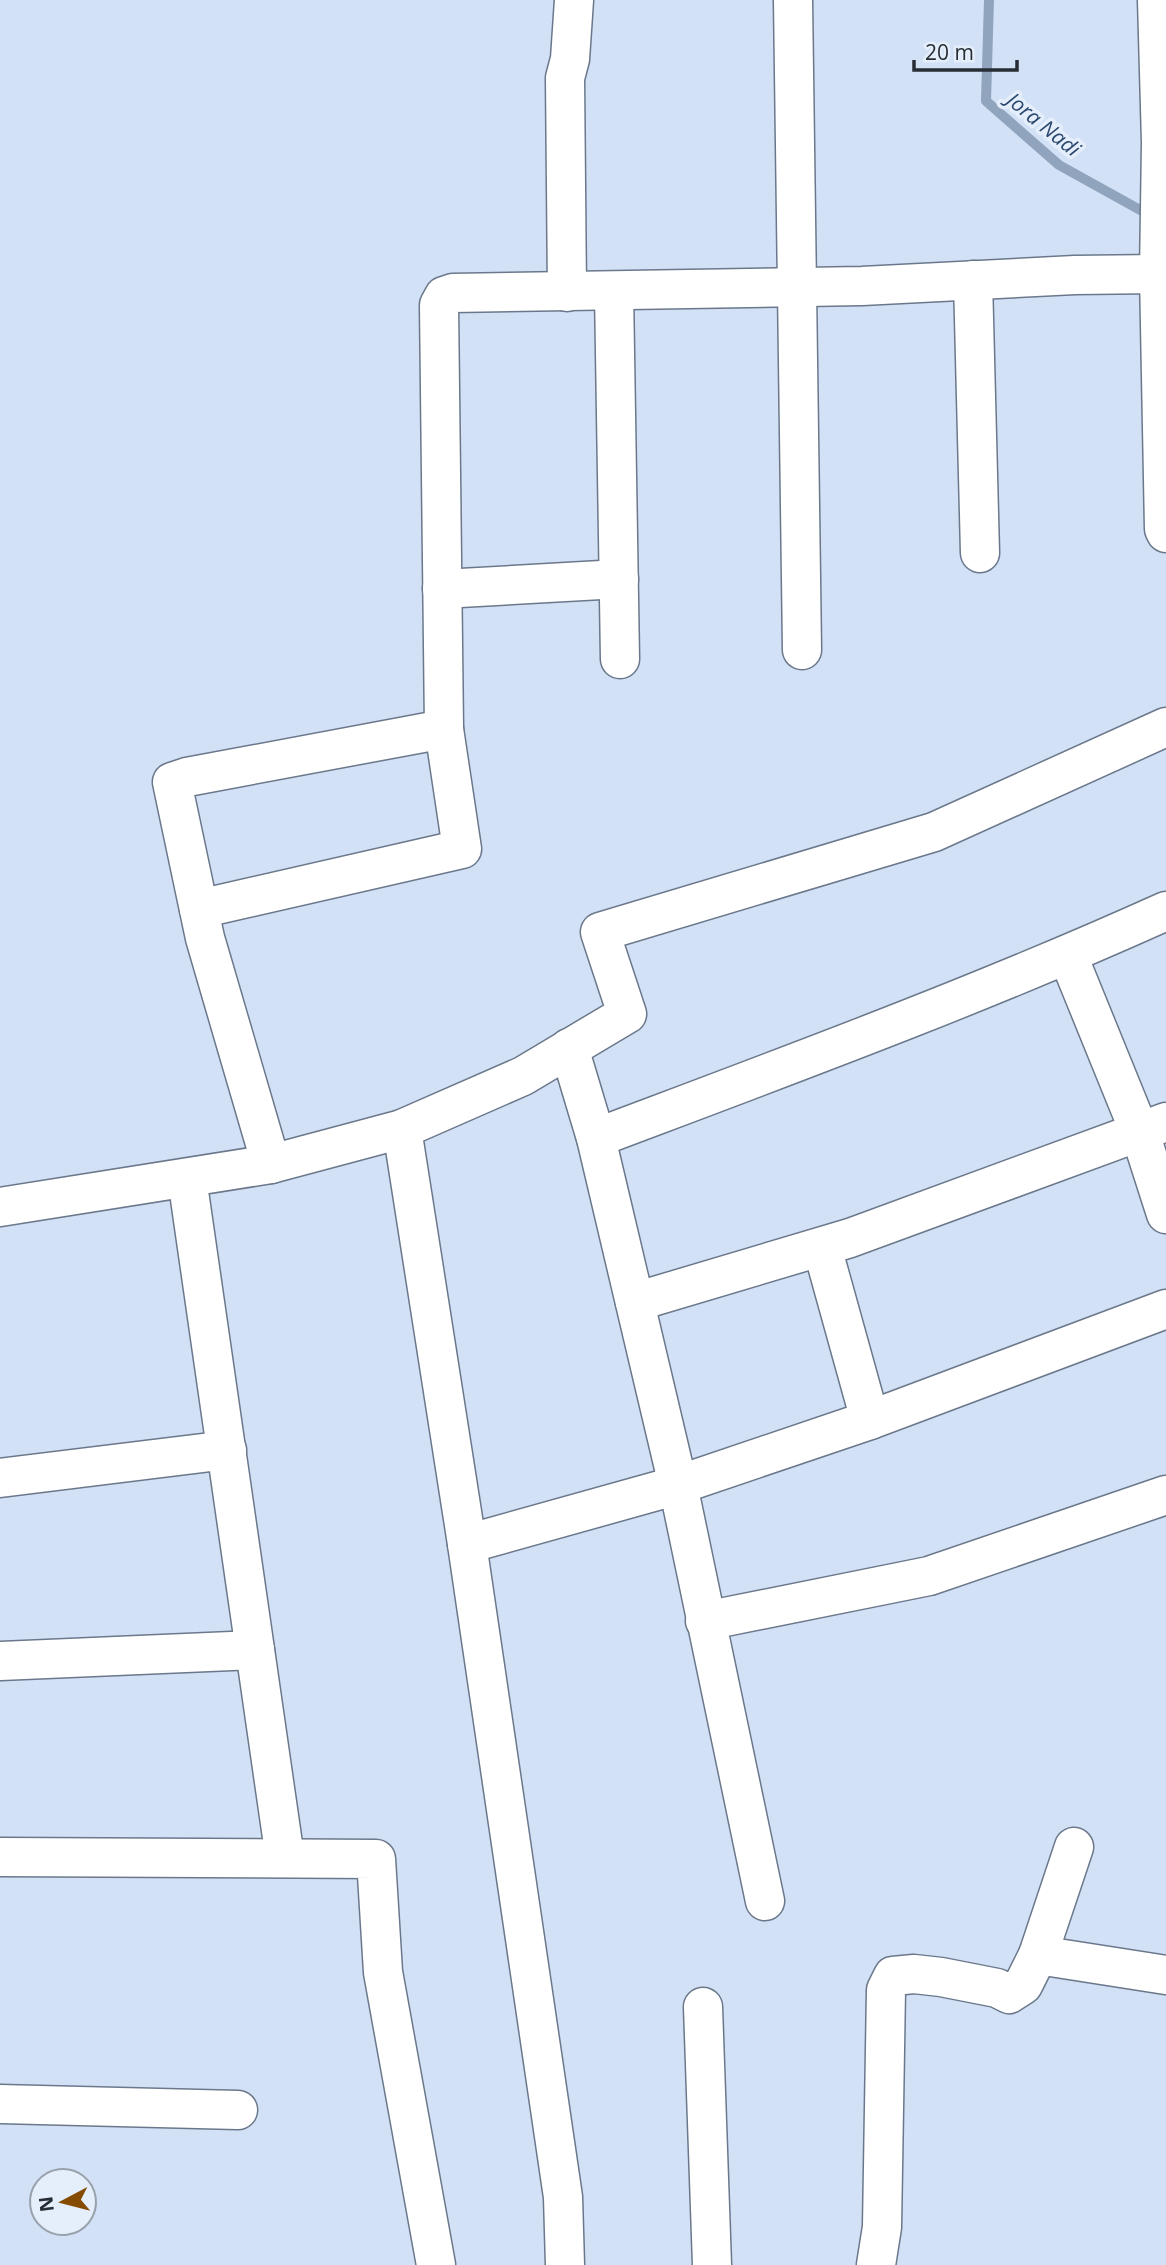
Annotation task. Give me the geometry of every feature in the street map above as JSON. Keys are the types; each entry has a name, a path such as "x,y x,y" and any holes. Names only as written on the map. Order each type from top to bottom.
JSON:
{"street":[{"path":"567,292 565,78 570,59 574,0"},
{"path":"793,0 802,650"},
{"path":"1157,0 1159,259 1166,533"},
{"path":"199,909 462,849 444,729 439,305 444,296 453,293 797,287 974,279 1159,259"},
{"path":"974,279 980,554"},
{"path":"614,291 620,659"},
{"path":"442,589 619,579"},
{"path":"0,1207 271,1164 402,1129 523,1076 627,1014 600,932 934,832 1166,727"},
{"path":"271,1164 205,937 172,782 444,729"},
{"path":"596,1138 1068,956 1166,911"},
{"path":"1068,956 1153,1127 1166,1214"},
{"path":"569,1048 596,1138 678,1485 765,1901"},
{"path":"635,1302 822,1247 1153,1127"},
{"path":"402,1129 467,1544 563,2197 565,2265"},
{"path":"187,1178 285,1858"},
{"path":"822,1247 870,1420"},
{"path":"467,1544 678,1485 870,1420 1166,1309"},
{"path":"0,1478 227,1450"},
{"path":"705,1621 929,1576 1166,1496"},
{"path":"0,1661 255,1650"},
{"path":"876,2265 882,2227 886,1990 893,1976 914,1974 941,1977 1009,1994 1023,1985 1038,1955 1074,1847"},
{"path":"0,1857 376,1858 383,1972 436,2265"},
{"path":"1038,1955 1166,1975"},
{"path":"703,2007 712,2265"},
{"path":"0,2104 238,2110"}],"waterway":[{"name":"Jora Nadi","path":"989,0 986,101 1059,165 1151,216"}]}
